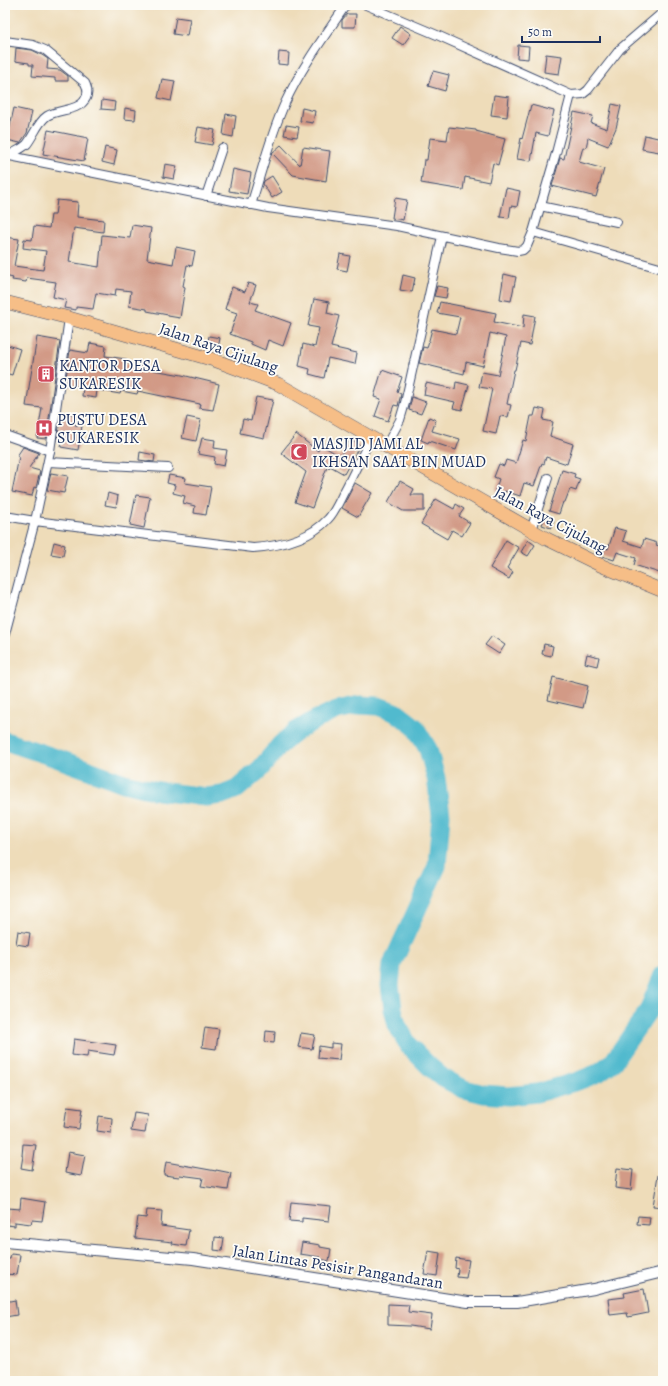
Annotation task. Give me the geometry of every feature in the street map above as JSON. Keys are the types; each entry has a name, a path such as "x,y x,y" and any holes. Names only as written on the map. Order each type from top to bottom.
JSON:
{"highway":[{"name":"Jalan Raya Cijulang","path":"5,302 69,318 214,360 278,384 570,551 663,591"}],"street":[{"path":"252,205 275,128 285,102 310,58 346,5"},
{"path":"366,5 571,95 584,94 620,49 663,12"},
{"path":"5,41 32,45 45,50 81,80 88,88 88,95 80,105 52,113 46,117 25,146 7,156"},
{"path":"7,156 252,205 397,226 518,251 523,250 527,246 533,232 571,95"},
{"path":"206,196 222,148"},
{"path":"540,206 617,222"},
{"path":"533,232 663,269"},
{"path":"386,446 400,420 410,384 442,236"},
{"path":"5,634 35,521 48,462 69,318"},
{"path":"5,435 50,451"},
{"path":"5,516 253,548 273,547 296,540 315,530 329,519 371,438"},
{"path":"48,462 168,468"},
{"path":"531,530 548,478"},
{"name":"Jalan Lintas Pesisir Pangandaran","path":"5,1242 193,1259 468,1302 517,1302 594,1289 663,1272"}],"building":[{"path":"347,14 356,14 355,27 342,27 342,20"},
{"path":"176,17 190,19 187,36 173,34"},
{"path":"400,26 411,34 403,45 392,38"},
{"path":"518,45 529,46 528,59 517,58"},
{"path":"16,48 32,50 42,55 48,59 47,69 60,70 68,76 68,81 55,81 55,78 32,76 33,65 15,61"},
{"path":"279,52 289,53 288,65 278,64"},
{"path":"546,54 562,56 559,74 544,72"},
{"path":"433,71 449,75 445,91 428,86"},
{"path":"162,79 175,81 171,101 158,98"},
{"path":"494,95 509,97 507,117 491,115"},
{"path":"102,100 115,102 114,110 101,109"},
{"path":"612,104 621,106 616,128 608,146 588,138 586,148 583,147 579,162 604,169 596,197 552,186 560,158 564,159 574,112 593,116 591,123 607,129"},
{"path":"531,105 554,111 548,136 536,133 531,161 517,159 521,138 522,139"},
{"path":"14,108 32,112 27,133 20,143 7,140"},
{"path":"125,108 136,110 135,120 124,119"},
{"path":"302,108 315,111 313,123 300,121"},
{"path":"226,114 236,116 233,137 223,135"},
{"path":"286,125 299,127 297,137 284,135"},
{"path":"198,127 215,130 212,145 195,142"},
{"path":"449,127 476,130 505,139 498,165 493,163 489,182 465,177 463,190 421,183 424,160 427,160 430,138 447,140"},
{"path":"48,130 88,138 84,161 43,154"},
{"path":"645,135 662,139 659,152 642,149"},
{"path":"281,145 300,165 303,147 330,151 326,181 293,175 272,153"},
{"path":"105,147 117,150 114,165 102,162"},
{"path":"165,164 177,166 174,179 163,177"},
{"path":"233,169 251,173 247,194 229,191"},
{"path":"272,176 282,192 272,198 263,184 264,181"},
{"path":"506,188 520,191 517,207 511,206 509,218 500,217"},
{"path":"395,198 407,200 403,220 392,218"},
{"path":"57,200 78,202 77,217 104,220 103,232 74,228 69,262 99,267 102,235 130,238 132,225 151,228 147,259 173,264 176,247 195,251 192,266 187,265 183,286 185,287 180,318 147,311 147,309 129,306 131,291 116,289 115,296 96,293 93,309 76,307 76,310 64,308 66,300 53,297 56,282 27,278 26,282 12,280 13,278 5,276 5,237 19,239 14,266 43,270 46,251 23,248 24,239 32,240 34,226 49,228 51,215 55,215"},
{"path":"340,254 350,256 347,271 337,269"},
{"path":"504,274 516,277 511,301 500,299"},
{"path":"403,275 415,278 412,292 400,290"},
{"path":"248,283 256,285 250,302 258,304 255,310 291,323 283,346 268,340 265,350 251,344 251,342 230,334 237,313 225,309 232,287 245,292"},
{"path":"437,286 448,288 446,298 434,296"},
{"path":"314,299 329,302 327,313 339,316 331,347 357,353 355,364 328,358 324,378 309,374 310,369 299,366 303,344 315,347 319,328 308,326"},
{"path":"440,302 496,313 494,322 523,328 524,314 535,316 530,345 521,343 507,404 511,405 508,417 500,416 496,434 483,431 492,389 479,387 482,372 498,375 506,337 490,333 483,366 466,362 464,374 419,363 423,347 427,348 432,329 456,334 460,317 437,313"},
{"path":"209,336 220,338 218,349 207,346"},
{"name":"KANTOR DESA SUKARESIK","path":"37,337 60,341 46,439 37,438 42,408 26,406"},
{"path":"90,343 106,346 105,356 126,359 125,363 154,368 153,370 219,384 213,410 199,408 200,404 138,391 137,394 121,391 120,394 97,390 96,398 82,396 83,387 65,385 70,350 88,353"},
{"path":"5,344 20,349 12,375 5,373"},
{"path":"382,370 402,377 397,392 401,394 398,406 394,405 388,421 375,416 381,399 374,397"},
{"path":"456,382 469,385 462,410 453,408 455,402 424,395 426,383 455,389"},
{"path":"256,397 273,400 264,438 240,433 243,419 251,421"},
{"path":"412,397 426,402 421,414 409,410"},
{"path":"536,408 545,410 543,420 553,422 550,436 573,444 567,464 546,457 544,464 542,463 534,486 524,483 520,496 505,491 504,494 495,491 499,479 494,477 499,464 504,466 506,460 516,463 523,440 526,441 531,416 534,416"},
{"path":"61,412 77,415 75,425 82,426 78,450 61,447 62,442 57,441"},
{"path":"187,417 201,420 196,441 182,438"},
{"path":"429,417 436,420 432,431 460,439 456,450 429,441 428,443 421,440"},
{"path":"296,434 318,451 321,445 340,456 350,440 360,445 344,474 330,466 329,468 327,467 312,508 295,502 306,472 281,453"},
{"path":"202,438 215,440 214,448 227,450 224,466 214,464 215,457 198,454"},
{"path":"23,447 39,453 29,468 40,471 36,488 34,487 32,496 12,492 19,457 17,456"},
{"path":"140,452 155,455 154,462 139,460"},
{"path":"562,470 575,474 574,477 580,479 576,491 570,489 559,514 549,511"},
{"path":"51,473 68,476 64,493 47,490"},
{"path":"169,475 186,478 185,483 211,487 206,515 194,513 195,506 183,503 185,496 173,493 175,485 167,483"},
{"path":"400,481 414,489 411,495 424,495 424,511 403,511 388,502"},
{"path":"355,483 372,493 358,517 342,508"},
{"path":"108,493 118,496 116,507 105,505"},
{"path":"136,495 150,497 144,528 130,525"},
{"path":"436,499 454,509 456,504 464,509 459,516 470,523 462,536 452,530 447,539 421,524"},
{"path":"545,516 554,519 551,528 542,525"},
{"path":"615,528 626,531 623,541 642,547 644,539 657,543 656,545 663,547 663,574 634,565 636,558 617,552 614,560 602,556 605,548 608,549"},
{"path":"506,540 519,548 507,568 513,572 509,579 490,568"},
{"path":"528,540 535,545 528,556 521,552"},
{"path":"54,542 65,545 63,556 51,554"},
{"path":"492,636 505,645 499,654 485,645"},
{"path":"544,644 553,646 551,656 542,654"},
{"path":"587,654 599,657 597,666 585,663"},
{"path":"553,677 588,686 583,708 548,700"},
{"path":"18,931 30,933 28,946 16,944"},
{"path":"205,1027 219,1029 216,1049 202,1047"},
{"path":"266,1031 275,1032 274,1043 265,1042"},
{"path":"301,1033 315,1035 312,1049 298,1047"},
{"path":"74,1039 116,1045 114,1055 88,1051 87,1057 72,1055"},
{"path":"331,1043 341,1044 339,1060 318,1058 319,1046 331,1048"},
{"path":"67,1107 82,1109 79,1129 64,1127"},
{"path":"134,1113 148,1115 145,1133 131,1131"},
{"path":"99,1116 112,1118 111,1133 97,1131"},
{"path":"23,1144 36,1145 32,1170 21,1168"},
{"path":"68,1152 85,1155 81,1176 65,1173"},
{"path":"166,1162 231,1173 228,1190 201,1186 203,1178 180,1175 179,1177 164,1175"},
{"path":"617,1168 633,1170 631,1190 615,1188"},
{"path":"658,1175 663,1175 663,1207 653,1206"},
{"path":"21,1198 45,1202 42,1221 32,1220 31,1224 15,1222 15,1226 7,1225 8,1208 20,1209"},
{"path":"291,1202 331,1206 329,1221 302,1218 302,1222 289,1221"},
{"path":"147,1210 162,1211 161,1226 189,1230 186,1246 172,1244 173,1242 135,1238 138,1217 146,1218"},
{"path":"638,1216 650,1217 649,1225 637,1224"},
{"path":"215,1237 224,1238 222,1251 214,1250"},
{"path":"302,1242 320,1245 320,1247 331,1249 329,1261 320,1259 320,1257 300,1254"},
{"path":"428,1251 440,1253 437,1276 424,1274"},
{"path":"11,1254 20,1255 17,1275 5,1274 5,1259 10,1259"},
{"path":"456,1258 469,1260 466,1278 457,1277 458,1269 455,1268"},
{"path":"644,1289 648,1313 628,1317 627,1313 610,1315 608,1299 625,1297 624,1293"},
{"path":"15,1300 17,1315 5,1317 5,1302"},
{"path":"388,1304 409,1305 408,1312 432,1315 430,1329 388,1325"}],"waterway":[{"path":"5,741 124,783 158,791 206,797 222,795 237,789 260,769 280,745 296,731 337,710 360,705 378,706 397,713 415,727 428,749 436,778 441,815 437,866 392,964 390,985 393,1009 397,1025 409,1046 443,1078 464,1089 484,1094 508,1096 537,1093 578,1081 598,1073 613,1062 648,1011 663,975"}],"place":[{"name":"KANTOR DESA SUKARESIK","path":"46,374"},
{"name":"PUSTU DESA SUKARESIK","path":"44,428"},
{"name":"MASJID JAMI AL IKHSAN SAAT BIN MUAD","path":"299,452"}]}
